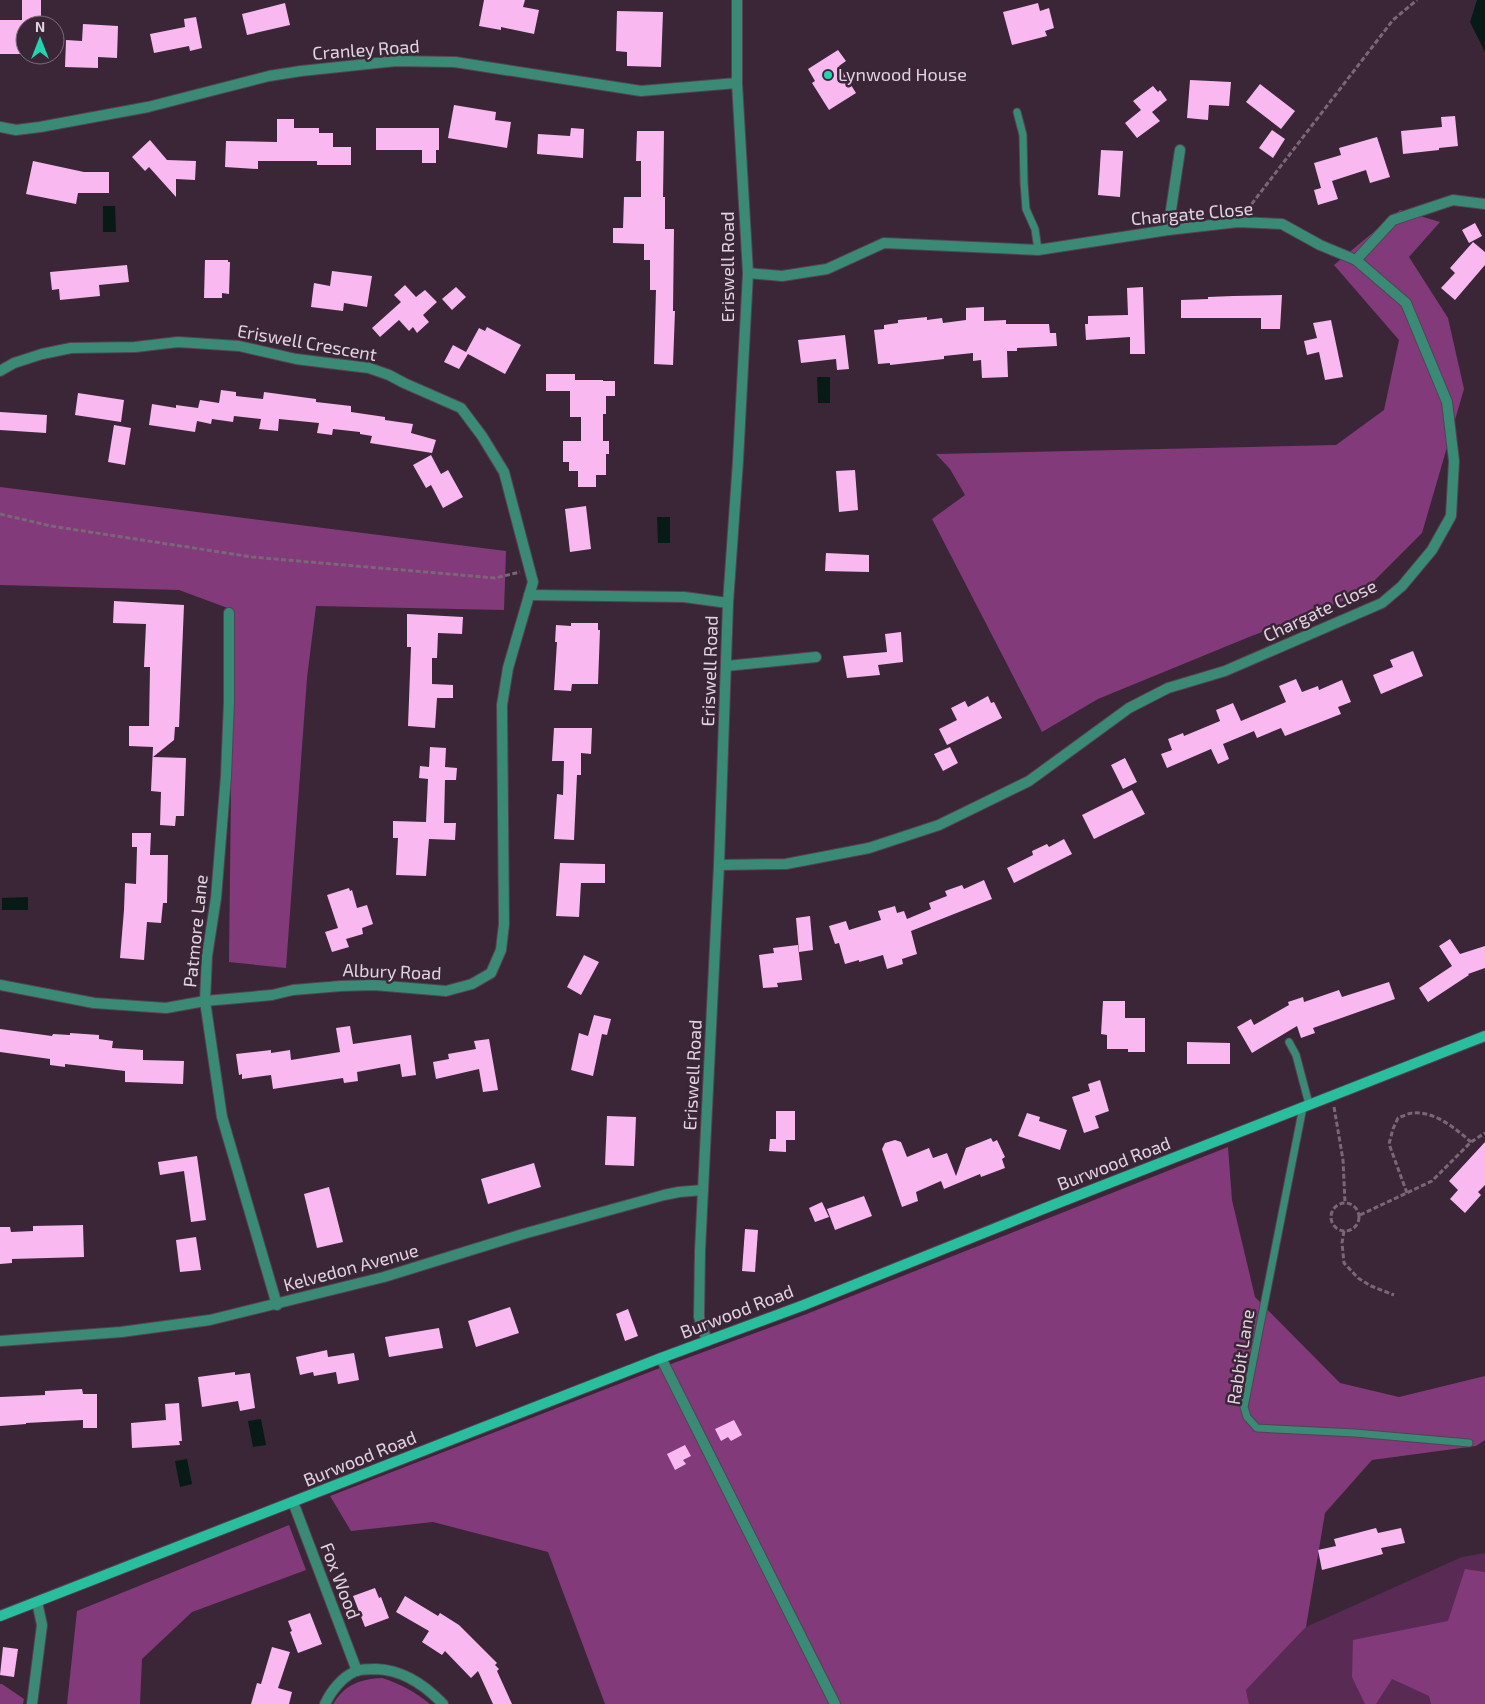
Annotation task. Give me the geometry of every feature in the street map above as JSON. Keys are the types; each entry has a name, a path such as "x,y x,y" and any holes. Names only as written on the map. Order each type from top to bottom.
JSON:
{"street":[{"name":"Eriswell Road","path":"707,1341 700,1323 698,1311 719,865 728,603 748,273 737,83 737,0"},
{"name":"Cranley Road","path":"0,127 16,130 148,107 269,76 396,61 455,62 642,91 737,83"},
{"path":"1168,230 1180,150"},
{"path":"1356,260 1392,220 1453,200 1485,204"},
{"name":"Chargate Close","path":"719,865 795,862 869,848 939,826 1029,781 1129,708 1168,688 1225,671 1382,603 1402,586 1432,550 1451,516 1454,461 1446,402 1406,303 1356,260 1320,245 1282,224 1238,222 1168,230 1038,250 884,243 828,269 782,276 748,273"},
{"name":"Eriswell Crescent","path":"0,371 14,363 42,354 71,348 135,347 178,342 239,346 296,359 370,368 389,375 461,408 482,436 504,472 533,582 529,595"},
{"path":"529,595 684,597 728,603"},
{"name":"Albury Road","path":"0,985 94,1003 166,1008 205,1001 272,995 292,990 340,986 374,985 446,991 472,984 491,973 501,950 504,924 502,705 508,668 529,595"},
{"name":"Patmore Lane","path":"229,613 229,702 226,776 216,898 207,956 205,1001 222,1117 277,1304"},
{"path":"726,666 816,657"},
{"name":"Burwood Road","path":"0,1616 661,1358 813,1301 1485,1036"},
{"name":"Kelvedon Avenue","path":"0,1341 72,1337 183,1324 277,1304 384,1277 523,1234 664,1195 703,1190"},
{"path":"661,1358 835,1704"},
{"name":"Fox Wood","path":"293,1502 357,1670"},
{"path":"32,1704 42,1625 37,1602"},
{"path":"325,1704 332,1691 357,1670 372,1669 404,1674 429,1690 442,1704"}],"lane":[{"path":"1017,112 1023,134 1026,209 1034,229 1038,250"},
{"path":"1289,1042 1296,1055 1306,1106"},
{"name":"Rabbit Lane","path":"1306,1106 1244,1407 1247,1417 1257,1428 1354,1433 1469,1443"}],"path":[{"path":"1238,222 1393,20 1417,0"},
{"path":"0,514 51,526 252,557 495,578 530,570"},
{"path":"1330,1096 1336,1110 1343,1160 1344,1202"},
{"path":"1407,1193 1389,1144 1392,1129 1398,1118 1413,1113 1433,1116 1453,1127 1472,1142"},
{"path":"1360,1215 1432,1181 1472,1142 1485,1133"},
{"path":"1344,1202 1354,1205 1360,1215 1357,1225 1344,1231 1335,1226 1331,1217 1336,1206 1344,1202"},
{"path":"1344,1231 1342,1243 1344,1263 1358,1278 1371,1286 1394,1295"}],"shaded area":[{"path":"1477,0 1485,0 1485,52 1470,22"},
{"path":"103,206 115,206 116,232 103,232"},
{"path":"1400,210 1440,222 1409,257 1448,318 1464,389 1422,533 1361,594 1249,637 1098,699 1042,732 932,519 965,495 950,469 936,454 1336,445 1384,410 1399,340 1334,265"},
{"path":"817,377 830,377 830,403 818,403"},
{"path":"0,487 506,551 504,610 316,606 307,678 286,968 229,962 233,610 179,590 0,585"},
{"path":"657,517 670,517 670,543 658,543"},
{"path":"28,897 28,910 2,910 2,898"},
{"path":"1228,1147 1232,1200 1255,1297 1340,1383 1399,1397 1485,1376 1485,1440 1476,1446 1372,1460 1325,1513 1306,1627 1246,1690 1249,1704 605,1704 548,1552 433,1522 351,1531 330,1496 660,1368 804,1315"},
{"path":"261,1419 266,1445 253,1447 248,1421"},
{"path":"187,1459 192,1484 180,1487 175,1461"},
{"path":"289,1525 306,1570 192,1612 142,1659 140,1704 67,1704 77,1611"},
{"path":"1485,1553 1485,1704 1249,1704 1246,1690 1306,1627 1462,1557"},
{"path":"1465,1569 1485,1572 1485,1704 1431,1704 1429,1696 1392,1679 1376,1704 1365,1704 1352,1677 1353,1640 1448,1621"},
{"path":"382,1678 408,1689 430,1704 333,1704 348,1687 360,1681"},
{"path":"0,1684 24,1699 23,1704 0,1704"}],"building":[{"path":"22,0 41,0 41,15 22,15"},
{"path":"484,0 525,0 523,7 539,10 534,34 501,27 501,30 479,26"},
{"path":"285,3 290,25 247,35 242,14"},
{"path":"1038,3 1040,11 1049,8 1054,28 1045,31 1047,36 1012,45 1003,12"},
{"path":"617,11 663,12 661,67 627,66 627,52 616,51"},
{"path":"196,17 202,48 190,51 189,46 154,53 150,34 185,27 184,19"},
{"path":"0,20 15,20 15,54 0,54"},
{"path":"83,24 118,26 117,58 98,57 98,68 65,67 66,40 82,41"},
{"name":"Lynwood House","path":"838,50 846,61 839,66 856,93 829,110 812,83 815,81 808,69"},
{"path":"1190,80 1231,82 1229,106 1209,105 1208,120 1187,118"},
{"path":"1260,84 1295,111 1281,129 1246,102"},
{"path":"1153,86 1158,92 1160,90 1167,100 1152,112 1160,121 1137,138 1125,123 1141,110 1133,101"},
{"path":"454,105 496,112 495,120 511,122 507,148 448,138"},
{"path":"1455,116 1458,146 1403,154 1401,131 1442,127 1441,117"},
{"path":"277,119 294,119 294,128 319,128 319,133 333,133 333,147 351,147 351,165 317,165 317,161 258,161 258,169 225,167 226,141 277,142"},
{"path":"376,128 439,128 439,150 436,150 436,163 422,163 422,150 376,150"},
{"path":"571,128 584,129 583,158 537,154 538,134 570,136"},
{"path":"1272,130 1285,139 1273,158 1259,148"},
{"path":"637,131 664,131 663,197 665,197 665,229 674,229 673,311 675,311 673,365 654,364 656,290 650,290 650,260 644,260 644,244 613,243 613,228 623,228 624,197 641,197 641,161 636,161"},
{"path":"1377,137 1390,177 1370,183 1366,170 1332,181 1338,199 1318,205 1314,190 1321,188 1314,163 1341,155 1339,148"},
{"path":"150,140 167,160 196,161 195,180 176,179 176,197 149,167 145,171 132,157"},
{"path":"1101,150 1123,151 1120,197 1098,195"},
{"path":"33,161 84,172 109,172 109,193 78,193 76,204 26,194"},
{"path":"1475,223 1482,236 1469,243 1462,230"},
{"path":"1473,242 1485,252 1485,265 1455,300 1441,288 1455,273 1450,268"},
{"path":"205,260 228,260 230,262 229,294 222,293 222,298 204,298"},
{"path":"127,265 129,282 99,285 100,296 60,300 59,289 52,290 50,272"},
{"path":"332,271 372,276 367,307 344,303 343,311 311,307 314,283 330,286"},
{"path":"405,285 416,297 425,290 437,302 423,315 429,322 417,333 413,327 409,331 399,320 380,337 372,328 401,302 394,295"},
{"path":"456,287 466,297 452,310 442,299"},
{"path":"1143,287 1145,354 1130,354 1130,337 1086,340 1085,324 1088,324 1088,316 1128,315 1127,288"},
{"path":"1282,295 1280,329 1261,329 1261,318 1181,318 1181,300 1208,299 1208,297"},
{"path":"984,307 984,321 1006,320 1006,324 1049,324 1050,333 1056,333 1057,346 1017,348 1017,351 1007,351 1008,377 982,378 981,360 973,361 973,353 944,356 944,359 890,365 890,363 878,364 874,330 884,329 884,325 898,323 898,320 927,317 927,320 942,318 943,323 966,320 966,308"},
{"path":"1331,320 1343,377 1325,380 1319,352 1307,355 1304,341 1317,338 1313,323"},
{"path":"487,327 521,345 505,374 468,354 459,369 444,362 453,345 466,352 479,328 485,331"},
{"path":"845,335 849,369 837,370 836,359 801,363 798,340"},
{"path":"546,374 575,374 575,380 615,381 615,396 606,396 606,414 603,414 603,441 609,441 609,454 606,454 606,475 596,475 596,487 578,487 578,471 569,471 569,462 563,462 563,441 581,441 581,417 570,417 570,391 546,391"},
{"path":"221,390 236,392 236,396 263,399 264,392 316,399 316,402 351,406 351,412 385,417 385,420 413,424 411,433 436,440 432,453 370,443 372,436 360,434 360,432 333,429 332,435 317,433 319,423 279,419 278,431 259,429 261,419 234,416 233,422 212,419 211,424 197,421 195,432 149,425 152,404 176,408 176,405 198,408 200,400 219,403"},
{"path":"78,393 124,400 121,422 75,415"},
{"path":"0,412 47,415 46,433 0,430"},
{"path":"114,425 131,428 125,465 108,462"},
{"path":"431,455 441,474 448,470 463,497 443,508 431,485 426,488 413,465"},
{"path":"855,470 858,510 839,512 836,471"},
{"path":"586,506 591,549 570,552 565,509"},
{"path":"826,553 869,555 869,572 825,571"},
{"path":"114,601 184,605 179,727 175,727 174,740 153,757 186,758 184,816 176,816 175,826 160,825 161,792 151,791 153,747 129,746 129,726 149,726 150,667 144,667 146,624 113,623"},
{"path":"407,614 463,617 462,634 438,633 437,658 432,658 432,684 453,685 453,698 437,698 435,728 408,726 411,647 407,647"},
{"path":"571,623 598,623 598,630 600,630 598,684 572,684 571,691 554,690 557,642 555,642 556,625 571,626"},
{"path":"901,632 903,662 878,665 880,675 847,678 843,656 887,652 885,634"},
{"path":"1413,651 1423,676 1381,694 1373,675 1393,667 1390,660"},
{"path":"1296,679 1302,692 1318,686 1319,690 1342,680 1351,702 1338,707 1341,714 1285,736 1281,728 1257,738 1254,731 1223,744 1229,759 1218,764 1211,749 1167,768 1161,754 1172,750 1168,739 1183,733 1184,736 1220,721 1216,710 1233,703 1241,721 1286,702 1279,686"},
{"path":"988,696 991,703 994,702 1002,718 947,745 939,729 957,720 951,708 965,701 968,707"},
{"path":"554,728 592,728 591,754 581,753 581,775 577,775 574,840 554,839 557,794 563,795 564,761 552,761"},
{"path":"430,747 446,748 445,767 457,768 456,780 445,780 444,823 456,823 455,840 429,839 426,876 396,875 398,838 393,838 393,821 426,822 428,779 419,778 420,766 429,767"},
{"path":"950,747 958,763 943,771 934,754"},
{"path":"1125,758 1137,782 1123,789 1111,765"},
{"path":"1132,790 1145,814 1094,839 1082,815"},
{"path":"132,833 151,833 150,855 168,855 167,903 163,903 161,923 147,922 144,960 120,958 125,883 136,884 137,847 132,847"},
{"path":"1064,839 1072,854 1014,883 1007,868 1033,855 1032,851 1047,844 1049,847"},
{"path":"560,863 605,864 605,883 581,883 579,917 556,916"},
{"path":"984,880 992,899 911,931 917,954 902,959 903,964 887,969 883,955 845,964 839,943 835,944 829,926 846,921 849,930 881,920 878,911 895,906 897,913 904,911 907,919 931,909 929,903 947,896 945,891 962,885 964,889"},
{"path":"349,888 350,891 352,890 357,908 367,905 373,924 362,928 363,934 346,939 349,947 332,952 325,932 338,928 327,895"},
{"path":"810,916 813,950 799,952 796,918"},
{"path":"1450,939 1460,954 1485,946 1485,968 1468,974 1428,1002 1419,988 1452,966 1439,946"},
{"path":"798,945 802,980 777,983 778,987 763,988 759,955 774,953 773,948"},
{"path":"584,955 599,962 581,995 567,987"},
{"path":"1389,982 1395,999 1313,1028 1315,1033 1301,1038 1297,1026 1252,1053 1237,1027 1251,1019 1254,1025 1289,1005 1288,1002 1303,997 1304,1002 1339,990 1342,997"},
{"path":"1103,1001 1125,1001 1125,1018 1145,1018 1145,1052 1128,1052 1128,1049 1107,1049 1107,1035 1101,1034"},
{"path":"594,1015 611,1019 607,1035 602,1034 593,1076 571,1070 579,1033 588,1036"},
{"path":"350,1026 353,1044 411,1035 416,1075 402,1077 400,1064 357,1072 358,1081 344,1083 343,1078 273,1089 271,1075 242,1079 242,1074 239,1075 236,1054 271,1050 271,1053 290,1050 291,1060 340,1052 336,1028"},
{"path":"0,1029 52,1036 53,1034 70,1035 70,1033 99,1035 99,1039 113,1041 112,1048 143,1050 143,1060 184,1061 183,1084 125,1082 125,1071 65,1064 65,1067 50,1065 50,1059 0,1052"},
{"path":"489,1039 498,1090 483,1092 479,1069 436,1079 433,1062 449,1059 448,1054 476,1049 474,1041"},
{"path":"1187,1042 1230,1043 1230,1064 1187,1064"},
{"path":"1100,1080 1109,1111 1095,1116 1099,1128 1084,1133 1072,1097 1090,1091 1088,1084"},
{"path":"776,1111 795,1111 795,1140 786,1140 786,1152 769,1151 770,1139 776,1139"},
{"path":"1027,1113 1040,1117 1039,1121 1067,1130 1060,1150 1018,1136"},
{"path":"607,1116 636,1117 634,1166 605,1165"},
{"path":"991,1138 993,1142 997,1140 1005,1157 1002,1159 1005,1168 981,1177 980,1174 944,1189 941,1181 916,1192 918,1201 902,1207 882,1149 885,1143 895,1140 901,1142 907,1157 929,1148 933,1158 947,1153 956,1176 966,1148"},
{"path":"1485,1142 1485,1185 1478,1192 1481,1195 1465,1213 1450,1199 1458,1190 1449,1181"},
{"path":"197,1156 206,1220 191,1222 184,1171 160,1175 158,1162"},
{"path":"534,1163 541,1187 488,1204 481,1179"},
{"path":"329,1187 343,1242 317,1248 304,1194"},
{"path":"864,1196 872,1216 835,1230 827,1209"},
{"path":"822,1202 829,1217 815,1222 809,1208"},
{"path":"83,1225 84,1257 12,1259 12,1263 0,1264 0,1227 10,1227 11,1232 33,1231 33,1226"},
{"path":"745,1229 758,1230 755,1272 742,1271"},
{"path":"196,1237 201,1270 180,1272 176,1240"},
{"path":"510,1307 519,1333 476,1347 468,1321"},
{"path":"628,1309 638,1336 625,1341 616,1314"},
{"path":"439,1328 443,1348 389,1357 385,1337"},
{"path":"327,1350 328,1357 354,1353 359,1380 338,1384 336,1372 314,1376 313,1372 300,1375 296,1357"},
{"path":"235,1372 235,1375 250,1373 255,1408 240,1411 238,1401 202,1407 198,1377"},
{"path":"82,1389 83,1394 97,1394 97,1428 83,1428 83,1420 0,1426 0,1397 45,1395 45,1391"},
{"path":"179,1403 182,1441 179,1441 180,1445 132,1448 131,1423 166,1420 165,1404"},
{"path":"734,1420 742,1435 731,1441 728,1437 721,1441 715,1429"},
{"path":"685,1445 691,1456 683,1460 686,1464 675,1470 667,1454"},
{"path":"1376,1528 1378,1533 1401,1528 1405,1543 1381,1548 1383,1554 1322,1570 1318,1550 1336,1546 1334,1539"},
{"path":"375,1588 379,1598 381,1597 389,1618 365,1627 353,1596"},
{"path":"405,1596 438,1616 440,1613 459,1625 497,1663 495,1665 499,1669 497,1671 512,1704 493,1704 478,1671 471,1678 445,1651 442,1655 422,1642 429,1631 396,1612"},
{"path":"310,1613 322,1644 298,1653 288,1621"},
{"path":"3,1647 18,1649 14,1677 0,1675"},
{"path":"272,1647 290,1652 278,1688 292,1692 289,1704 251,1704 257,1683 261,1684"}],"place":[{"name":"Lynwood House","path":"828,75"}]}
